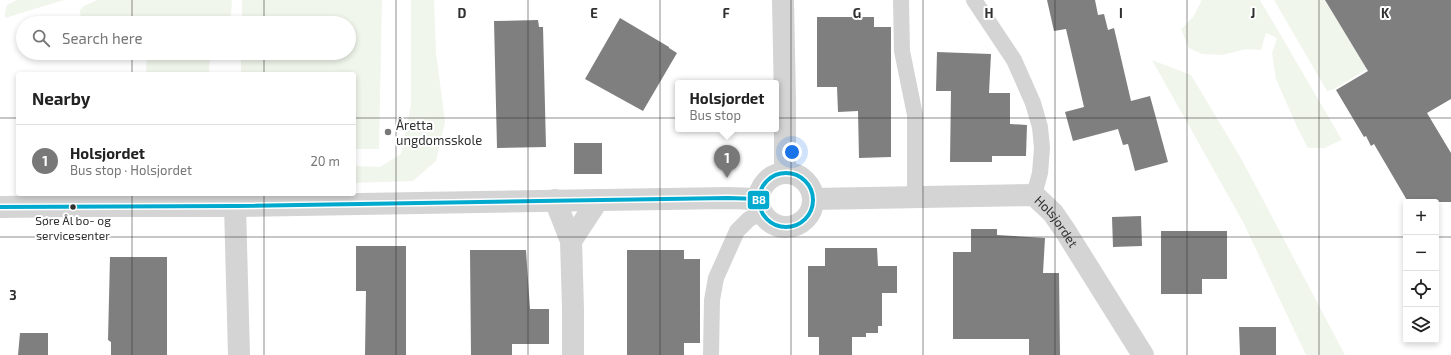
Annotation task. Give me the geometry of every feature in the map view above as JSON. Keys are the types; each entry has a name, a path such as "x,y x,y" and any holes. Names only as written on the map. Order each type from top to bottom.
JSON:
{"street":[{"path":"783,0 785,173"},
{"path":"781,173 791,173 800,176 808,183 813,192 813,199 811,211 805,220 797,225 787,227 777,225 768,220 761,206 760,193 764,184 771,177 781,173"},
{"name":"Holsjordet","path":"813,199 1034,195 1052,213 1066,232 1143,355"},
{"path":"0,207 235,206 728,198 761,206"},
{"path":"555,200 571,241 573,355"},
{"path":"571,241 598,200"},
{"path":"235,206 240,355"}],"lane":[{"path":"901,0 902,51 915,115 915,196"},
{"path":"974,0 1014,60 1035,109 1040,126 1042,148 1040,173 1034,195"},
{"path":"711,355 712,300 716,278 737,231 761,206"}],"shaded area":[{"path":"17,0 64,0 5,18 7,5"},
{"path":"97,0 232,0 231,16 80,16 80,10 84,6"},
{"path":"242,0 382,0 379,149 356,149 356,72 241,72 241,60 356,60 356,16 242,16"},
{"path":"411,0 434,0 436,52 445,122 436,161 413,181 356,183 356,166 380,167 401,154 411,105"},
{"path":"1201,0 1260,0 1342,140 1324,148 1308,148 1276,79 1272,53 1277,38 1266,33 1261,50 1246,49 1222,55 1202,54 1189,48 1181,29 1193,17"},
{"path":"1274,0 1326,0 1367,69 1334,89 1327,91"},
{"path":"147,60 210,60 209,72 146,72"},
{"path":"1152,60 1191,75 1242,160 1345,355 1306,355 1243,222"}],"building":[{"path":"1047,0 1095,0 1098,15 1104,14 1108,30 1114,28 1131,101 1150,96 1168,162 1135,171 1128,144 1123,145 1118,129 1073,141 1065,112 1084,107 1066,29 1054,31"},
{"path":"1325,0 1451,0 1451,99 1427,113 1451,153 1451,202 1439,202 1439,199 1406,199 1374,144 1371,146 1366,136 1364,137 1336,90 1368,71"},
{"path":"817,17 874,17 874,27 891,27 891,157 859,158 858,111 838,112 837,87 817,87"},
{"path":"620,18 677,53 643,111 585,79"},
{"path":"538,20 539,27 543,27 546,147 497,148 494,21"},
{"path":"937,52 991,54 989,93 1010,93 1010,124 1027,125 1026,156 992,156 992,162 950,162 951,91 936,91"},
{"path":"574,143 602,143 602,174 574,174"},
{"path":"1141,216 1142,246 1113,247 1112,217"},
{"path":"971,229 997,229 997,235 1045,238 1043,273 1059,273 1060,355 1029,355 1029,339 953,339 953,252 971,252"},
{"path":"1161,231 1227,231 1227,279 1202,279 1202,294 1161,294"},
{"path":"356,246 406,246 406,355 365,355 366,291 356,291"},
{"path":"825,248 877,248 878,266 897,266 897,293 882,293 882,326 878,326 878,333 866,333 866,337 852,337 852,355 819,355 819,337 808,337 808,266 825,266"},
{"path":"470,250 526,250 530,309 549,309 549,344 512,344 512,355 471,355"},
{"path":"627,250 684,250 684,259 700,259 700,343 684,343 684,355 627,355"},
{"path":"110,257 167,257 167,355 111,355 111,342 108,340"},
{"path":"1239,327 1276,327 1276,355 1240,355"},
{"path":"20,333 48,333 48,355 18,355"}],"transit line":[{"name":"B8","path":"781,173 791,173 805,181 811,190 813,200 811,210 805,219 791,227 781,227 771,222 764,215 759,205 759,195 764,185 771,178 781,173"},
{"name":"B8","path":"0,207 235,206 728,198 759,199"}],"place":[{"name":"Åretta ungdomsskole","path":"388,132"},
{"name":"Holsjordet","path":"727,178"},
{"name":"Søre Ål bo- og servicesenter","path":"73,207"}]}
